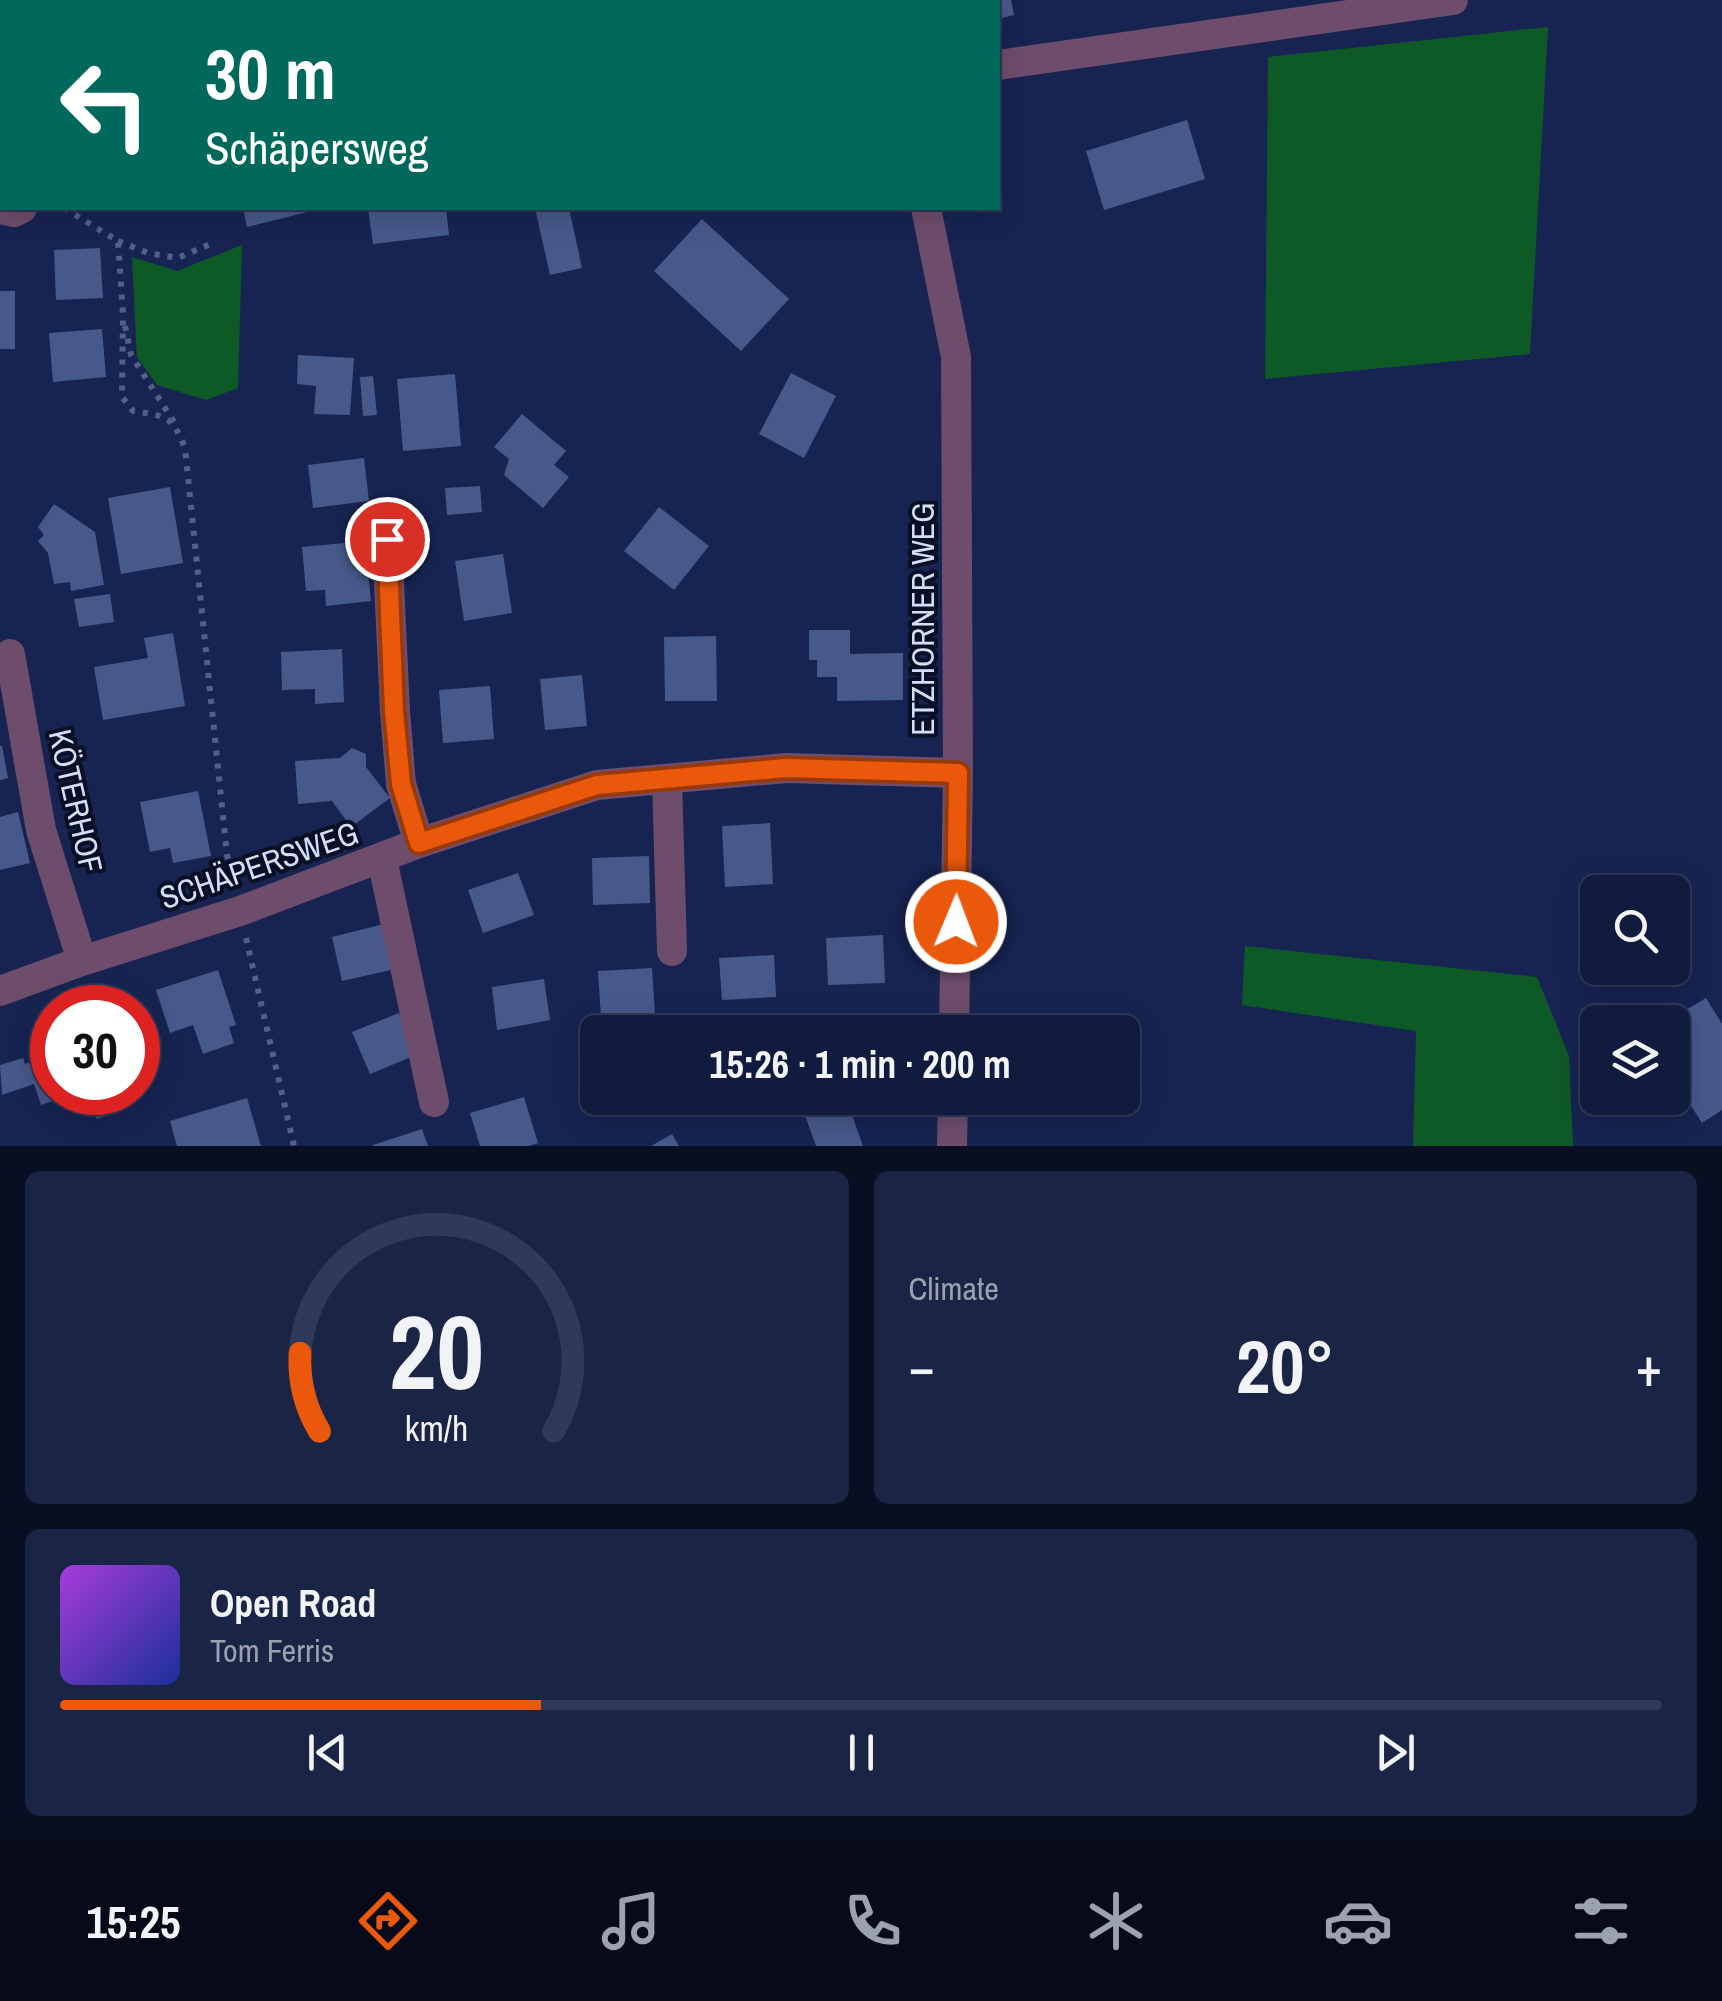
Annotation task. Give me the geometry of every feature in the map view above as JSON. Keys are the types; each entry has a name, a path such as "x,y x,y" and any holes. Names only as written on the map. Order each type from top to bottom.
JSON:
{"street":[{"path":"1000,65 1454,0"},
{"name":"ETZHORNER WEG","path":"926,210 956,357 958,773 954,1015"},
{"path":"387,539 401,784 419,843"},
{"name":"KÖTERHOF","path":"10,654 41,830 82,961"},
{"name":"SCHÄPERSWEG","path":"0,992 82,961 240,911 419,843 597,785 786,768 958,773"},
{"path":"667,780 672,950"},
{"path":"382,859 434,1102"},
{"path":"952,1146 953,1115"}],"path":[{"path":"67,210 148,254 178,258 210,244"},
{"path":"118,241 123,315 122,397 133,411 158,414 176,425"},
{"path":"123,315 131,355 176,425 186,448 228,854 294,1146"}],"green space":[{"path":"1548,27 1530,354 1265,379 1268,57"},
{"path":"242,245 238,388 206,400 157,385 137,357 132,257 177,271"},
{"path":"1245,946 1537,977 1569,1056 1573,1146 1413,1146 1416,1031 1242,1005"}],"building":[{"path":"1000,0 1011,0 1014,15 1000,18"},
{"path":"1187,120 1205,179 1104,210 1086,151"},
{"path":"243,210 316,210 247,227"},
{"path":"368,210 446,210 449,235 373,244"},
{"path":"535,210 569,210 582,268 550,275"},
{"path":"702,219 789,299 741,351 654,271"},
{"path":"100,248 103,298 56,300 54,250"},
{"path":"0,291 15,291 15,349 0,349"},
{"path":"102,329 106,377 53,382 49,333"},
{"path":"298,355 354,358 350,415 314,414 316,386 297,384"},
{"path":"791,373 836,396 804,458 759,434"},
{"path":"455,374 461,446 403,451 397,379"},
{"path":"373,376 377,415 363,416 360,377"},
{"path":"522,414 566,451 554,465 569,477 543,508 504,475 509,459 494,447"},
{"path":"364,458 369,501 313,508 308,465"},
{"path":"480,486 482,512 447,515 445,488"},
{"path":"170,487 183,563 121,574 108,498"},
{"path":"54,504 95,532 104,585 71,591 70,582 54,584 48,553 38,541 44,535 38,527"},
{"path":"659,507 709,546 674,590 624,551"},
{"path":"365,541 371,601 326,606 325,590 306,591 302,547"},
{"path":"503,554 512,613 464,621 455,561"},
{"path":"110,594 114,622 79,627 74,599"},
{"path":"809,630 850,630 850,654 903,653 903,700 837,701 837,677 817,677 817,660 809,660"},
{"path":"173,633 185,706 103,720 94,667 148,658 144,638"},
{"path":"716,636 717,701 665,701 664,637"},
{"path":"342,649 344,702 315,704 315,689 282,690 281,652"},
{"path":"582,675 587,726 545,730 540,679"},
{"path":"490,686 494,739 443,743 439,690"},
{"path":"0,746 8,778 0,780"},
{"path":"352,748 366,754 366,767 390,798 351,827 332,801 298,804 295,761 340,758"},
{"path":"198,791 211,856 173,863 170,848 150,852 140,802"},
{"path":"18,812 30,863 0,870 0,817"},
{"path":"770,823 773,884 725,887 722,826"},
{"path":"649,856 650,903 593,905 592,858"},
{"path":"518,873 534,915 483,933 468,890"},
{"path":"384,924 395,969 342,981 332,937"},
{"path":"883,935 885,983 828,985 826,938"},
{"path":"774,955 776,997 722,1000 719,958"},
{"path":"652,968 655,1015 601,1015 598,971"},
{"path":"218,970 236,1025 229,1027 234,1043 203,1054 193,1025 170,1033 160,989"},
{"path":"544,979 550,1020 497,1030 492,987"},
{"path":"1706,998 1722,1024 1722,1110 1702,1123 1690,1104 1690,1008"},
{"path":"399,1013 416,1055 370,1074 352,1032"},
{"path":"23,1058 25,1064 30,1062 30,1085 2,1095 0,1065"},
{"path":"524,1097 538,1143 480,1146 470,1113"},
{"path":"247,1098 261,1146 177,1146 170,1121"},
{"path":"805,1115 852,1115 863,1146 816,1146"},
{"path":"422,1129 428,1146 373,1146 373,1145"},
{"path":"672,1134 679,1146 651,1146"}],"route":[{"path":"387,539 401,784 419,843 597,785 786,768 958,773 956,922"}]}
